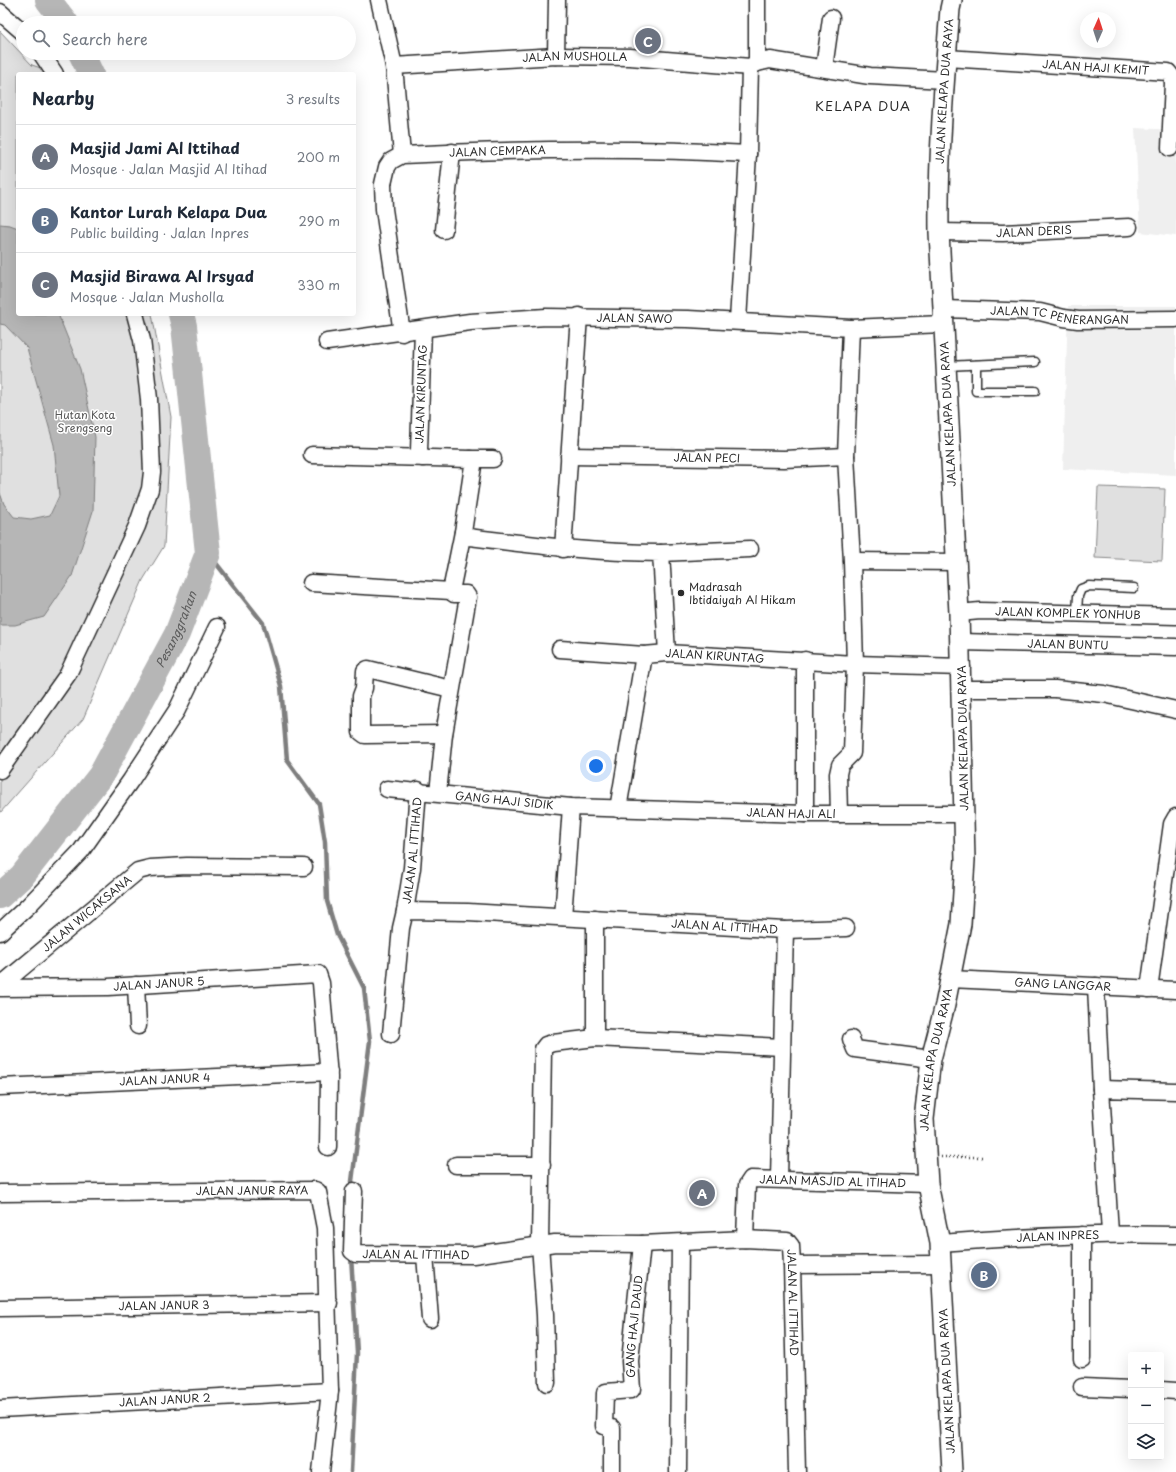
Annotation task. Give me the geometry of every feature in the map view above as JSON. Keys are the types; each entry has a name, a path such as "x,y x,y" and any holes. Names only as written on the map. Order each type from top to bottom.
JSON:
{"street":[{"path":"379,0 394,66 402,155 391,161 387,167 383,184 385,216 402,333"},
{"path":"556,56 557,0"},
{"path":"738,321 757,0"},
{"name":"JALAN KELAPA DUA RAYA","path":"952,0 944,80 939,232 962,667 965,860 961,924 931,1059 924,1119 928,1184 940,1243 952,1472"},
{"path":"0,12 16,26"},
{"path":"824,68 831,18"},
{"name":"JALAN MUSHOLLA","path":"394,66 556,56 630,57 753,65 770,60 870,76 944,80"},
{"name":"JALAN HAJI KEMIT","path":"946,58 1168,72 1172,77 1173,83 1170,148"},
{"path":"46,60 54,72"},
{"name":"JALAN CEMPAKA","path":"402,155 554,149 667,149 748,154"},
{"path":"444,230 452,152"},
{"name":"JALAN DERIS","path":"939,232 1003,233 1129,227"},
{"name":"JALAN TC PENERANGAN","path":"943,316 1040,312 1078,320 1176,319"},
{"path":"0,770 68,674 137,526 148,495 152,472 149,399 142,340 136,316"},
{"path":"562,549 579,316"},
{"name":"JALAN SAWO","path":"327,342 402,333 494,319 579,316 738,321 851,328 943,316"},
{"path":"839,814 838,774 840,765 852,753 855,664 852,561 846,456 851,328"},
{"name":"JALAN KIRUNTAG","path":"423,329 419,452 423,458"},
{"name":"JALAN KIRUNTAG","path":"312,455 493,459"},
{"name":"JALAN PECI","path":"569,456 784,459 846,456"},
{"path":"451,591 463,532 472,466 470,459"},
{"path":"463,532 469,537 562,549 612,553 661,553 750,549"},
{"name":"JALAN KIRUNTAG","path":"661,553 667,653 855,664 962,667"},
{"path":"852,561 957,562"},
{"path":"311,583 451,591 454,594 466,594 468,597 444,734 438,793"},
{"name":"JALAN KOMPLEK YONHUB","path":"959,613 980,610 1176,616"},
{"path":"0,932 28,906 80,851 131,780 177,710 217,627"},
{"name":"JALAN BUNTU","path":"960,642 1176,647"},
{"path":"560,649 644,655 667,653"},
{"path":"618,809 644,655"},
{"path":"804,814 805,660"},
{"path":"444,734 365,735 361,732 361,696 364,688 365,671 368,669 451,689"},
{"path":"962,689 1055,689 1104,694 1176,710"},
{"name":"GANG HAJI SIDIK","path":"387,789 418,790 571,808"},
{"name":"JALAN AL ITTIHAD","path":"418,790 412,868 411,911 468,912 785,930 779,1179"},
{"path":"564,917 571,808"},
{"name":"JALAN HAJI ALI","path":"571,808 804,814 964,814"},
{"path":"1149,989 1172,824 1176,817"},
{"name":"JALAN WICAKSANA","path":"0,987 138,871 150,868 187,866 304,867"},
{"path":"391,1034 401,928 411,911"},
{"path":"595,919 595,1038"},
{"path":"785,930 846,928"},
{"name":"JALAN JANUR 5","path":"0,987 136,985 318,974 321,983 329,1072"},
{"name":"GANG LANGGAR","path":"950,979 1176,990"},
{"path":"136,985 138,1026"},
{"path":"1096,986 1110,1233"},
{"path":"547,1383 545,1315 540,1244 543,1049 553,1043 595,1038 782,1047"},
{"path":"851,1039 855,1049 931,1059"},
{"path":"328,1147 329,1072"},
{"name":"JALAN JANUR 4","path":"0,1087 329,1072"},
{"path":"1101,1090 1176,1091"},
{"path":"456,1165 542,1165"},
{"name":"JALAN MASJID AL ITIHAD","path":"745,1239 749,1181 751,1179 928,1184"},
{"name":"JALAN JANUR RAYA","path":"0,1193 315,1190 320,1195 325,1228 329,1304 330,1391 321,1472"},
{"name":"JALAN AL ITTIHAD","path":"354,1191 353,1253 473,1255 555,1243 642,1244 745,1239 787,1241 791,1246 792,1265 797,1472"},
{"name":"JALAN INPRES","path":"940,1243 1110,1233 1176,1235"},
{"path":"1082,1235 1082,1359"},
{"path":"678,1472 680,1243"},
{"name":"GANG HAJI DAUD","path":"612,1472 612,1428 604,1426 605,1393 632,1389 630,1361 642,1244"},
{"path":"425,1254 430,1319"},
{"path":"792,1265 941,1264"},
{"name":"JALAN JANUR 3","path":"0,1308 329,1304"},
{"path":"1082,1387 1128,1389"},
{"path":"1164,1390 1176,1391"},
{"name":"JALAN JANUR 2","path":"0,1409 330,1391"}],"lane":[{"path":"946,366 1035,362"},
{"path":"976,365 976,391 1035,391"},
{"path":"1076,612 1078,596 1081,589 1089,586 1134,588"}],"path":[{"path":"927,1157 983,1157"}],"shaded area":[{"path":"1135,128 1176,130 1176,236 1140,232"},
{"path":"0,224 16,227 16,316 59,316 80,369 95,437 93,511 72,576 44,617 15,625 0,625 0,493 4,504 14,517 31,519 50,515 59,496 54,445 27,348 5,325 0,324"},
{"path":"1068,306 1176,306 1176,475 1063,469"}],"green space":[{"name":"Hutan Kota Srengseng","path":"0,31 16,48 16,60 27,60 32,65 52,72 16,72 16,316 152,316 171,417 164,546 143,580 83,719 0,813"},
{"path":"1098,487 1165,489 1162,561 1095,558"}],"waterway":[{"name":"Pesanggrahan","path":"48,0 61,16"},
{"name":"Pesanggrahan","path":"84,60 90,72"},
{"name":"Pesanggrahan","path":"0,896 22,876 101,775 177,634 208,553 184,326 182,316"},
{"path":"208,553 263,623 281,686 287,760 319,804 325,842 327,901 337,935 364,988 370,1041 351,1189"},
{"path":"351,1256 357,1353 351,1472"}],"place":[{"name":"Masjid Birawa Al Irsyad","path":"648,41"},
{"name":"Madrasah Ibtidaiyah Al Hikam","path":"681,593"},
{"name":"Masjid Jami Al Ittihad","path":"702,1193"},
{"name":"Kantor Lurah Kelapa Dua","path":"984,1275"}],"district":[{"name":"KELAPA DUA","path":"863,106"}]}
